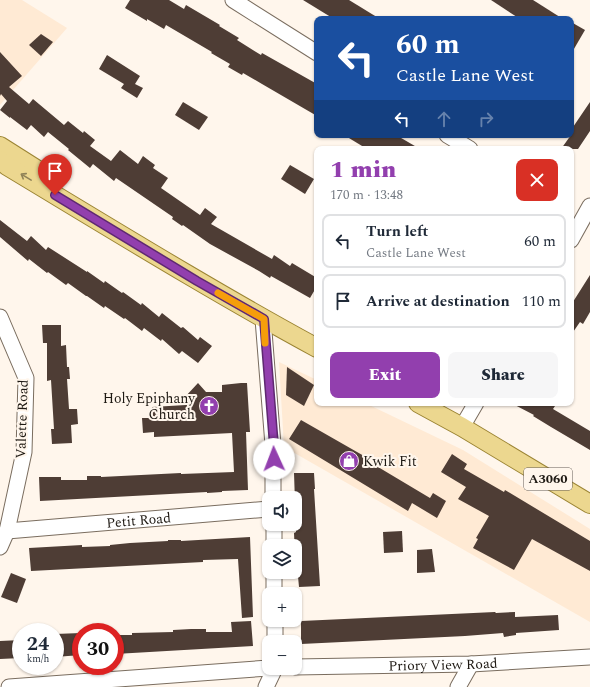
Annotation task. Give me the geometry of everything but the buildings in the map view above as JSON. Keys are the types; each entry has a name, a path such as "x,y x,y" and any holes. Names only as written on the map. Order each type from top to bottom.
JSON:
{"main road":[{"path":"0,146 264,319"},
{"path":"0,160 7,166 197,281 314,346"},
{"name":"A3060","path":"424,406 462,427 590,504"}],"street":[{"path":"234,0 314,51"},
{"path":"452,138 465,146"},
{"path":"574,228 577,217 590,206"},
{"name":"Valette Road","path":"0,317 26,378 24,452 7,531 0,548"},
{"path":"264,319 274,446 273,491"},
{"path":"462,427 474,406"},
{"name":"Petit Road","path":"7,531 262,510"},
{"name":"Priory View Road","path":"302,667 471,664 590,657"},
{"path":"458,687 471,664"},
{"path":"9,687 262,669"},
{"path":"266,687 272,675"}],"shaded area":[{"path":"0,0 22,0 67,28 0,105"},
{"path":"279,362 314,379 314,406 371,406 463,450 590,529 590,622 284,447"}],"slow traffic":[{"path":"218,293 264,319 265,343"}],"place":[{"name":"Holy Epiphany Church","path":"209,406"},
{"name":"Kwik Fit","path":"349,461"}],"route":[{"path":"55,195 197,281 264,319 274,459"}]}
